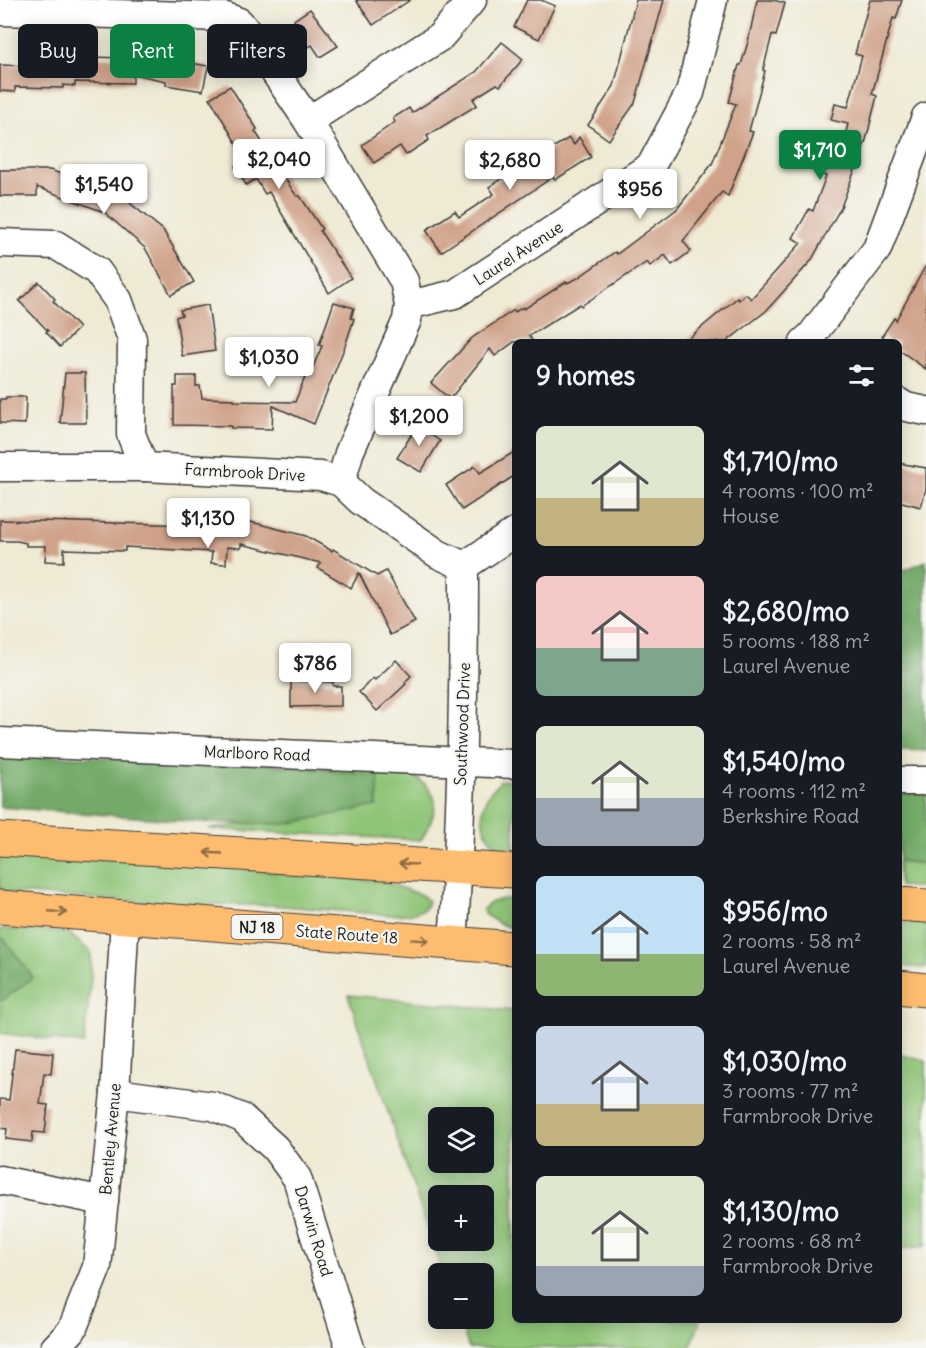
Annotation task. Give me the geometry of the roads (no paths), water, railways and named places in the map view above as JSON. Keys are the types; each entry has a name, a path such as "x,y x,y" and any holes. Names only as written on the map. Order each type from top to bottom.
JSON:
{"highway":[{"path":"0,839 512,871"},
{"path":"902,904 926,906"},
{"name":"State Route 18","path":"0,908 512,948"},
{"path":"902,987 926,990"}],"street":[{"path":"309,121 440,37 472,0"},
{"name":"Laurel Avenue","path":"409,305 455,294 651,166 690,93 712,0"},
{"path":"16,7 226,17 242,11 404,281 409,305 407,320 349,453 341,482 361,501 438,554 464,566 512,534"},
{"path":"813,339 877,249 926,117"},
{"path":"0,243 56,244 97,271 118,300 132,339 131,434 144,467"},
{"path":"902,404 926,411"},
{"name":"Farmbrook Drive","path":"0,466 144,467 321,476 341,482"},
{"name":"Southwood Drive","path":"453,942 458,867 460,761 464,726 464,566"},
{"name":"Marlboro Road","path":"0,742 512,764"},
{"path":"902,781 926,781"},
{"name":"Bentley Avenue","path":"55,1348 72,1330 97,1267 115,1093 125,917"},
{"name":"Darwin Road","path":"115,1093 213,1106 242,1119 275,1148 297,1178 350,1348"},
{"path":"0,1180 104,1201"}]}
